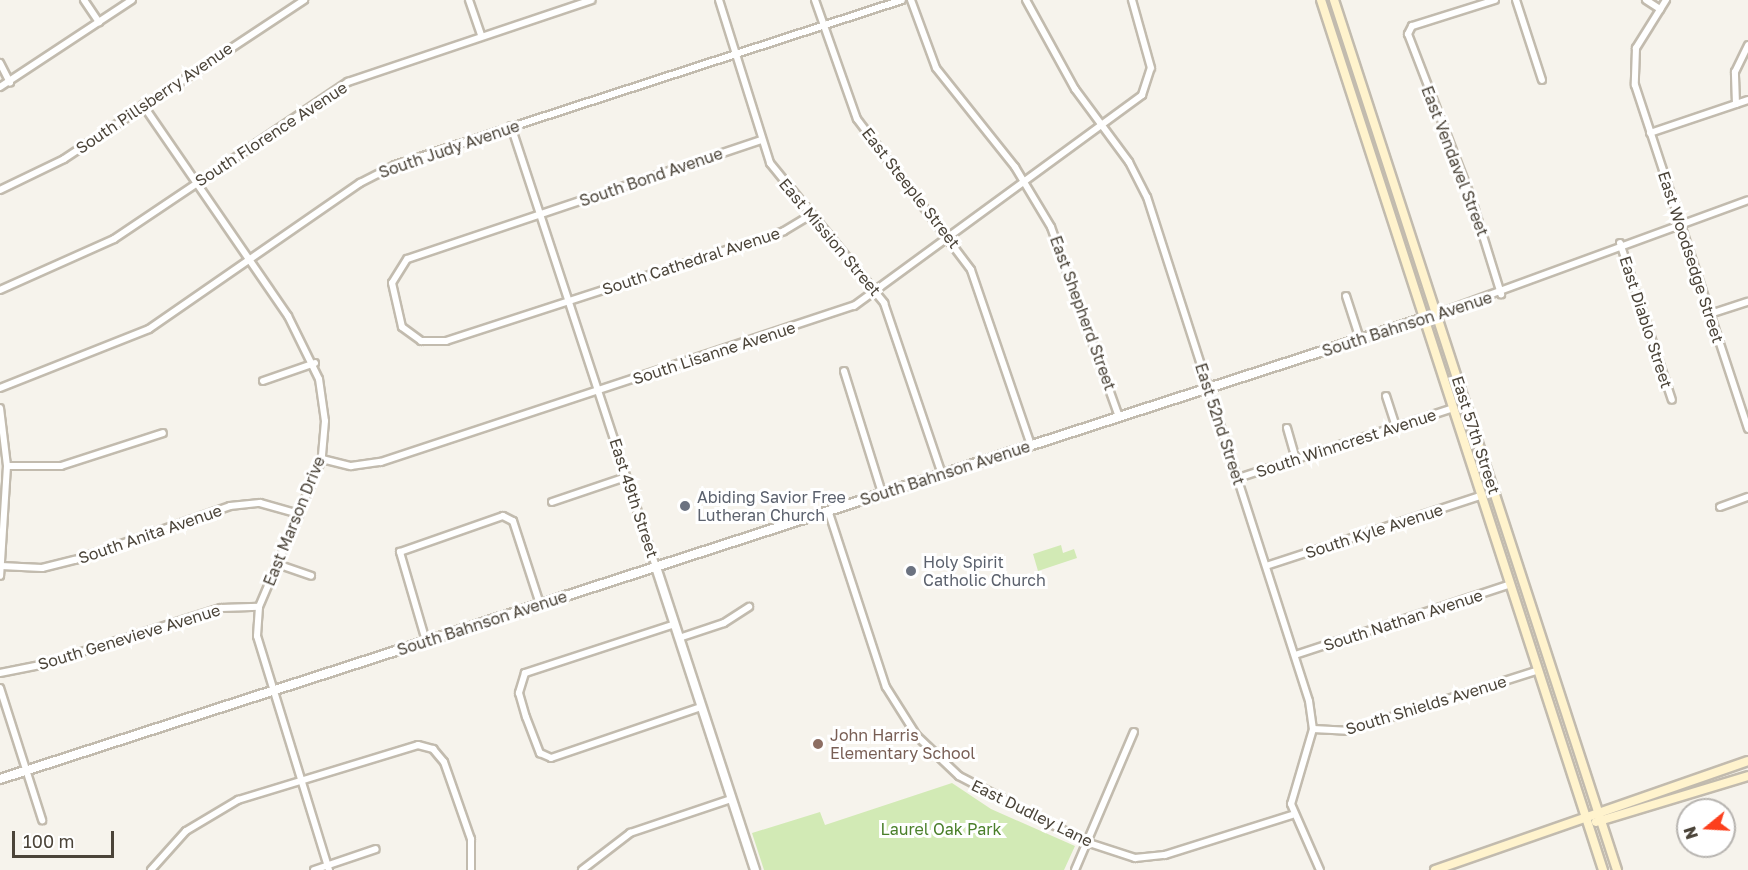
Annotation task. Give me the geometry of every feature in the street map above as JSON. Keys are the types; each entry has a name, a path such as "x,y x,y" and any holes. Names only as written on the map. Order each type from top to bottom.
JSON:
{"main road":[{"name":"East 57th Street","path":"1321,0 1603,870"},
{"name":"East 57th Street","path":"1334,0 1617,870"},
{"path":"1435,870 1587,821 1598,812 1748,761"},
{"path":"1587,821 1602,823 1748,776"}],"street":[{"path":"84,0 99,22"},
{"path":"0,87 10,83 132,0"},
{"name":"South Pillsberry Avenue","path":"0,190 46,169 304,0"},
{"path":"469,0 481,35"},
{"name":"South Florence Avenue","path":"0,290 114,239 348,82 481,35 592,0"},
{"name":"East Mission Street","path":"719,0 732,54 770,163 875,290 895,326 942,474"},
{"name":"East Steeple Street","path":"815,0 822,26 857,119 950,236 976,282 1032,445"},
{"name":"South Judy Avenue","path":"0,388 149,329 374,174 511,126 902,0"},
{"name":"East Shepherd Street","path":"911,0 941,77 1025,182 1064,256 1119,417"},
{"name":"East 52nd Street","path":"1026,0 1075,89 1102,126 1147,197 1295,655 1313,729"},
{"name":"South Lisanne Avenue","path":"322,459 364,466 844,310 1025,182 1142,95 1148,81 1149,50 1132,0"},
{"name":"East Vendavel Street","path":"1495,0 1409,30 1501,294"},
{"path":"1516,0 1542,80"},
{"path":"1646,0 1660,9"},
{"name":"East Woodsedge Street","path":"1666,0 1636,48 1635,85 1748,429"},
{"path":"1736,104 1735,72 1748,45"},
{"path":"0,63 10,83"},
{"path":"1650,133 1748,100"},
{"name":"East Marson Drive","path":"143,105 315,363 325,421 322,459 259,607 257,636 271,691 328,868"},
{"name":"East 49th Street","path":"511,126 755,870"},
{"name":"South Bond Avenue","path":"568,300 432,343 408,333 395,310 392,283 407,259 761,140"},
{"name":"South Bahnson Avenue","path":"0,779 1501,294 1620,243 1748,200"},
{"name":"South Cathedral Avenue","path":"568,300 784,231 811,215"},
{"name":"East Diablo Street","path":"1620,243 1672,400"},
{"path":"1346,296 1360,339"},
{"path":"1710,315 1748,302"},
{"path":"263,381 315,363"},
{"path":"844,371 882,493"},
{"path":"1386,396 1396,427"},
{"path":"1739,403 1748,400"},
{"path":"0,408 7,466 2,497 0,576"},
{"name":"South Winncrest Avenue","path":"1238,478 1454,408"},
{"path":"1287,428 1296,459"},
{"path":"7,466 61,466 163,432"},
{"path":"552,502 626,477"},
{"name":"South Kyle Avenue","path":"1266,566 1483,495"},
{"path":"1720,507 1748,497"},
{"name":"South Anita Avenue","path":"0,566 42,568 75,560 237,505 269,504 299,514"},
{"name":"East Dudley Lane","path":"828,510 886,687 917,736 977,788 1086,842 1128,856 1156,856 1292,815"},
{"path":"426,641 400,552 503,516 513,521 540,604"},
{"path":"277,564 311,576"},
{"name":"South Nathan Avenue","path":"1295,655 1511,584"},
{"name":"South Genevieve Avenue","path":"0,673 40,665 221,608 259,607"},
{"path":"679,638 724,623 749,607"},
{"path":"675,624 525,673 519,693 526,717 540,753 551,758 701,707"},
{"name":"South Shields Avenue","path":"1313,729 1347,731 1539,670"},
{"path":"0,688 42,820"},
{"path":"1313,729 1292,788 1292,815 1320,870"},
{"path":"1075,870 1134,732"},
{"path":"151,870 168,846 200,820 254,794 405,745 433,749 444,762 471,839 471,870"},
{"path":"582,870 630,833 731,799"},
{"path":"314,870 328,868 376,849"}],"green space":[{"path":"1061,545 1063,553 1074,549 1077,558 1038,571 1033,554"},
{"name":"Laurel Oak Park","path":"952,783 991,809 1075,846 1064,870 764,870 752,833 820,812 825,825"}],"place":[{"name":"Abiding Savior Free Lutheran Church","path":"685,506"},
{"name":"Holy Spirit Catholic Church","path":"911,571"},
{"name":"John Harris Elementary School","path":"818,744"}]}
